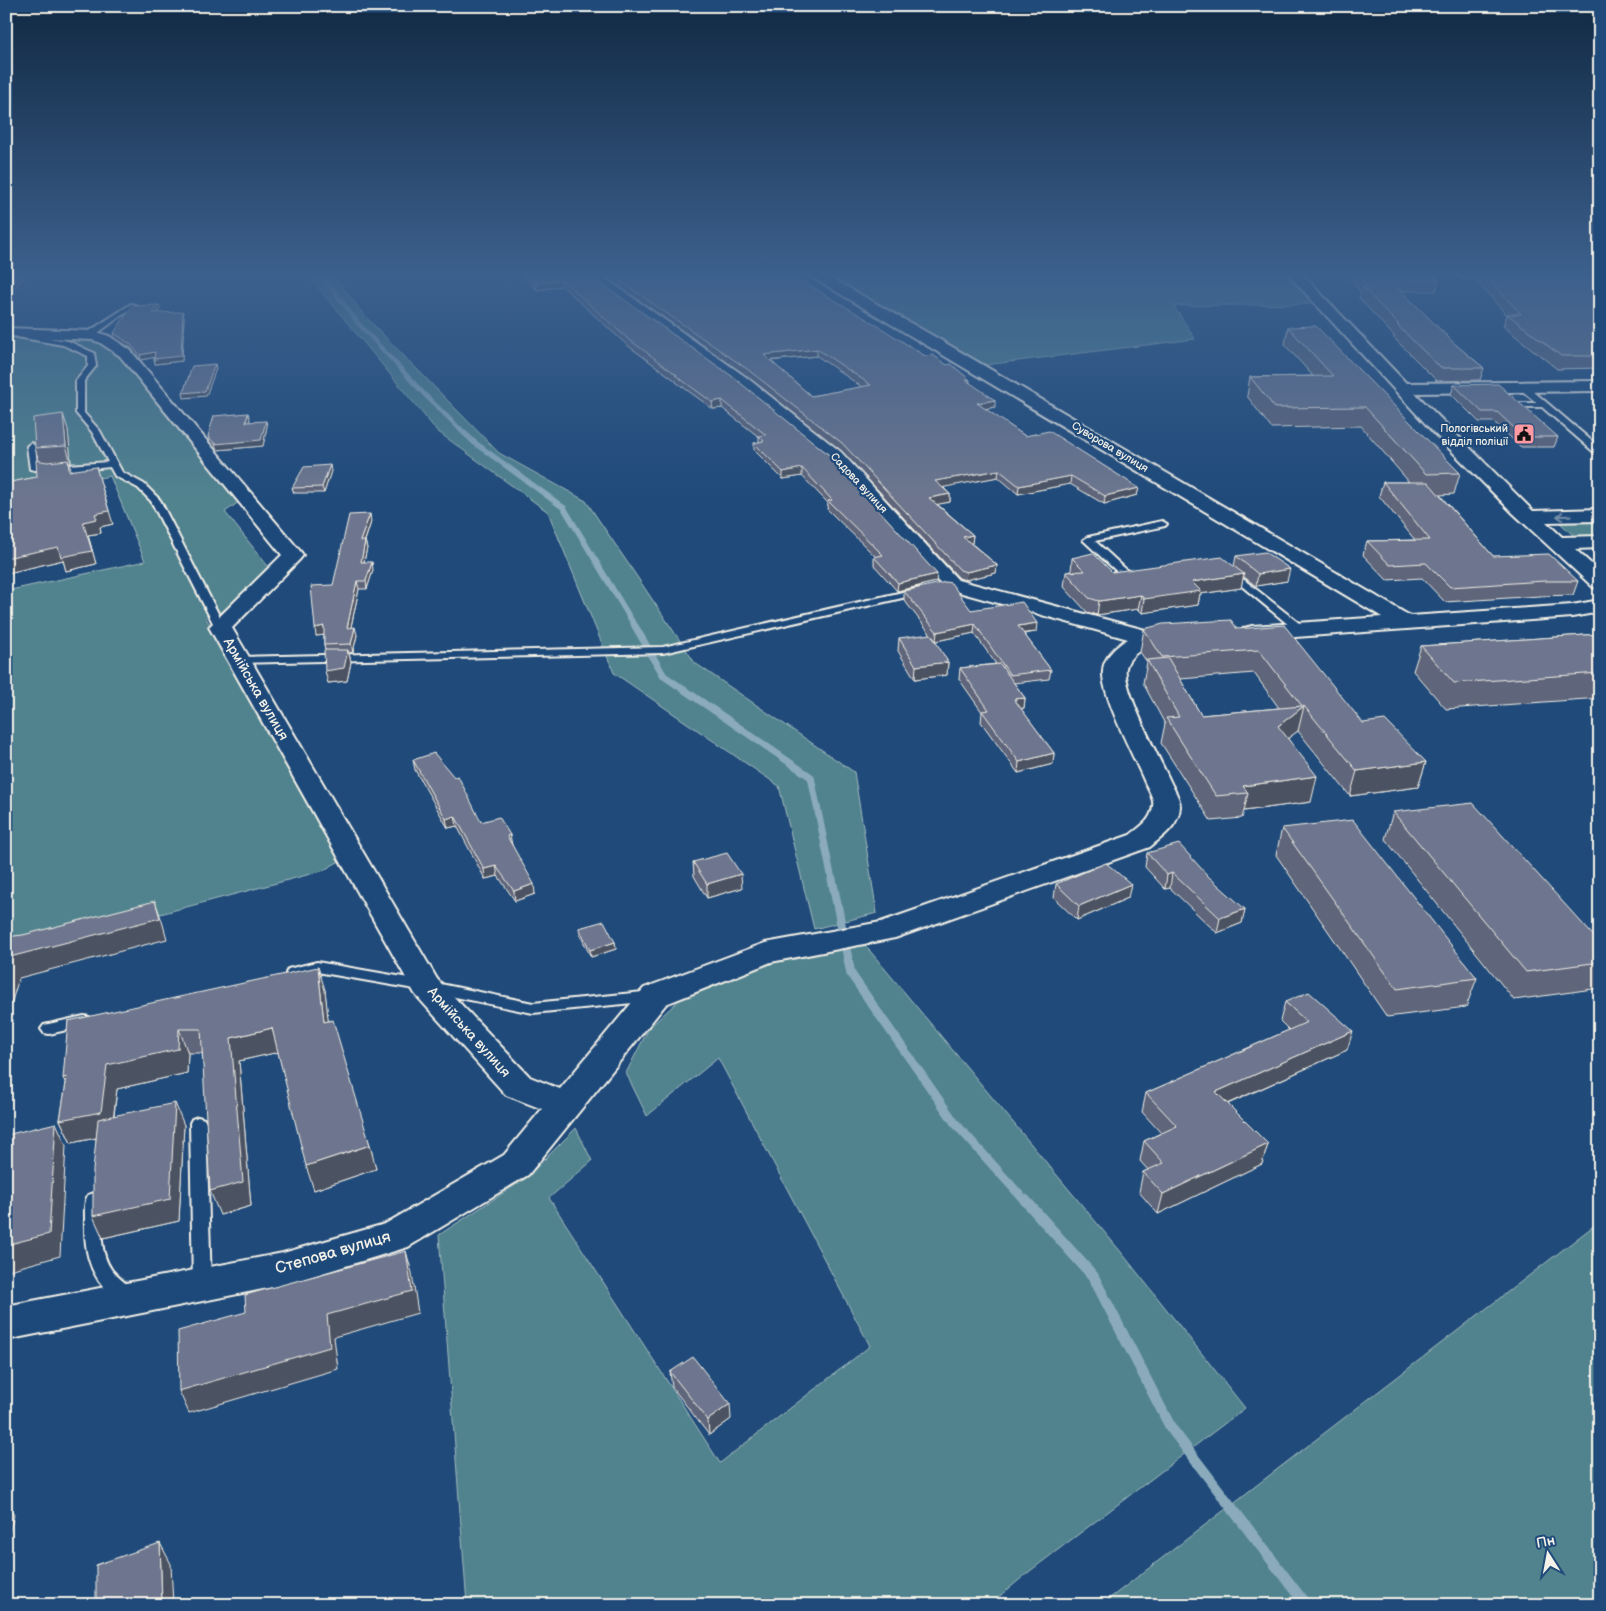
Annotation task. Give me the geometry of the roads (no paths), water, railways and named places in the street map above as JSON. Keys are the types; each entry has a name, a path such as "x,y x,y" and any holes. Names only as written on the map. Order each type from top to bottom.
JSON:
{"street":[{"name":"Армійська вулиця","path":"119,349 125,353 293,555 220,627 426,986 518,1086 567,1106"},
{"name":"Садова вулиця","path":"696,349 740,380 835,456 941,586"},
{"name":"Суворова вулиця","path":"945,349 1405,622"},
{"path":"1365,349 1529,517 1600,583"},
{"path":"1401,388 1600,386"},
{"path":"1529,517 1600,515"},
{"path":"1557,543 1600,542"},
{"path":"941,586 1149,638 1202,636"},
{"path":"1231,634 1572,611 1600,606"},
{"path":"656,996 765,953 885,931 1140,840 1162,823 1167,804 1118,692 1114,671 1120,656 1129,648 1149,638"},
{"name":"Степова вулиця","path":"14,1316 132,1299 283,1269 395,1236 516,1165 567,1106 656,996"}],"lane":[{"path":"78,349 92,358 92,366 80,381 80,413 96,432 118,474 141,486 155,500 220,627"},
{"path":"1523,387 1598,451"},
{"path":"1515,405 1544,405"},
{"path":"31,446 33,467 36,469 49,470 91,465 113,465"},
{"path":"1148,575 1130,578 1088,540 1162,524"},
{"path":"1220,564 1300,629"},
{"path":"239,660 663,650 941,586"},
{"path":"278,976 317,967 426,986 533,1008 656,996"},
{"path":"49,1029 97,1018"},
{"path":"198,1123 202,1285"},
{"path":"95,1179 92,1244 96,1260 103,1274 115,1288 132,1299"}],"waterway":[{"path":"382,349 461,430"},
{"path":"460,429 475,443 564,508 636,628"},
{"path":"635,626 664,676 811,777 832,880"},
{"path":"832,879 851,974 955,1123 1026,1202"},
{"path":"1025,1200 1093,1276 1171,1428 1306,1605"}],"place":[{"name":"Пологівський відділ поліції","path":"1524,434"}]}
